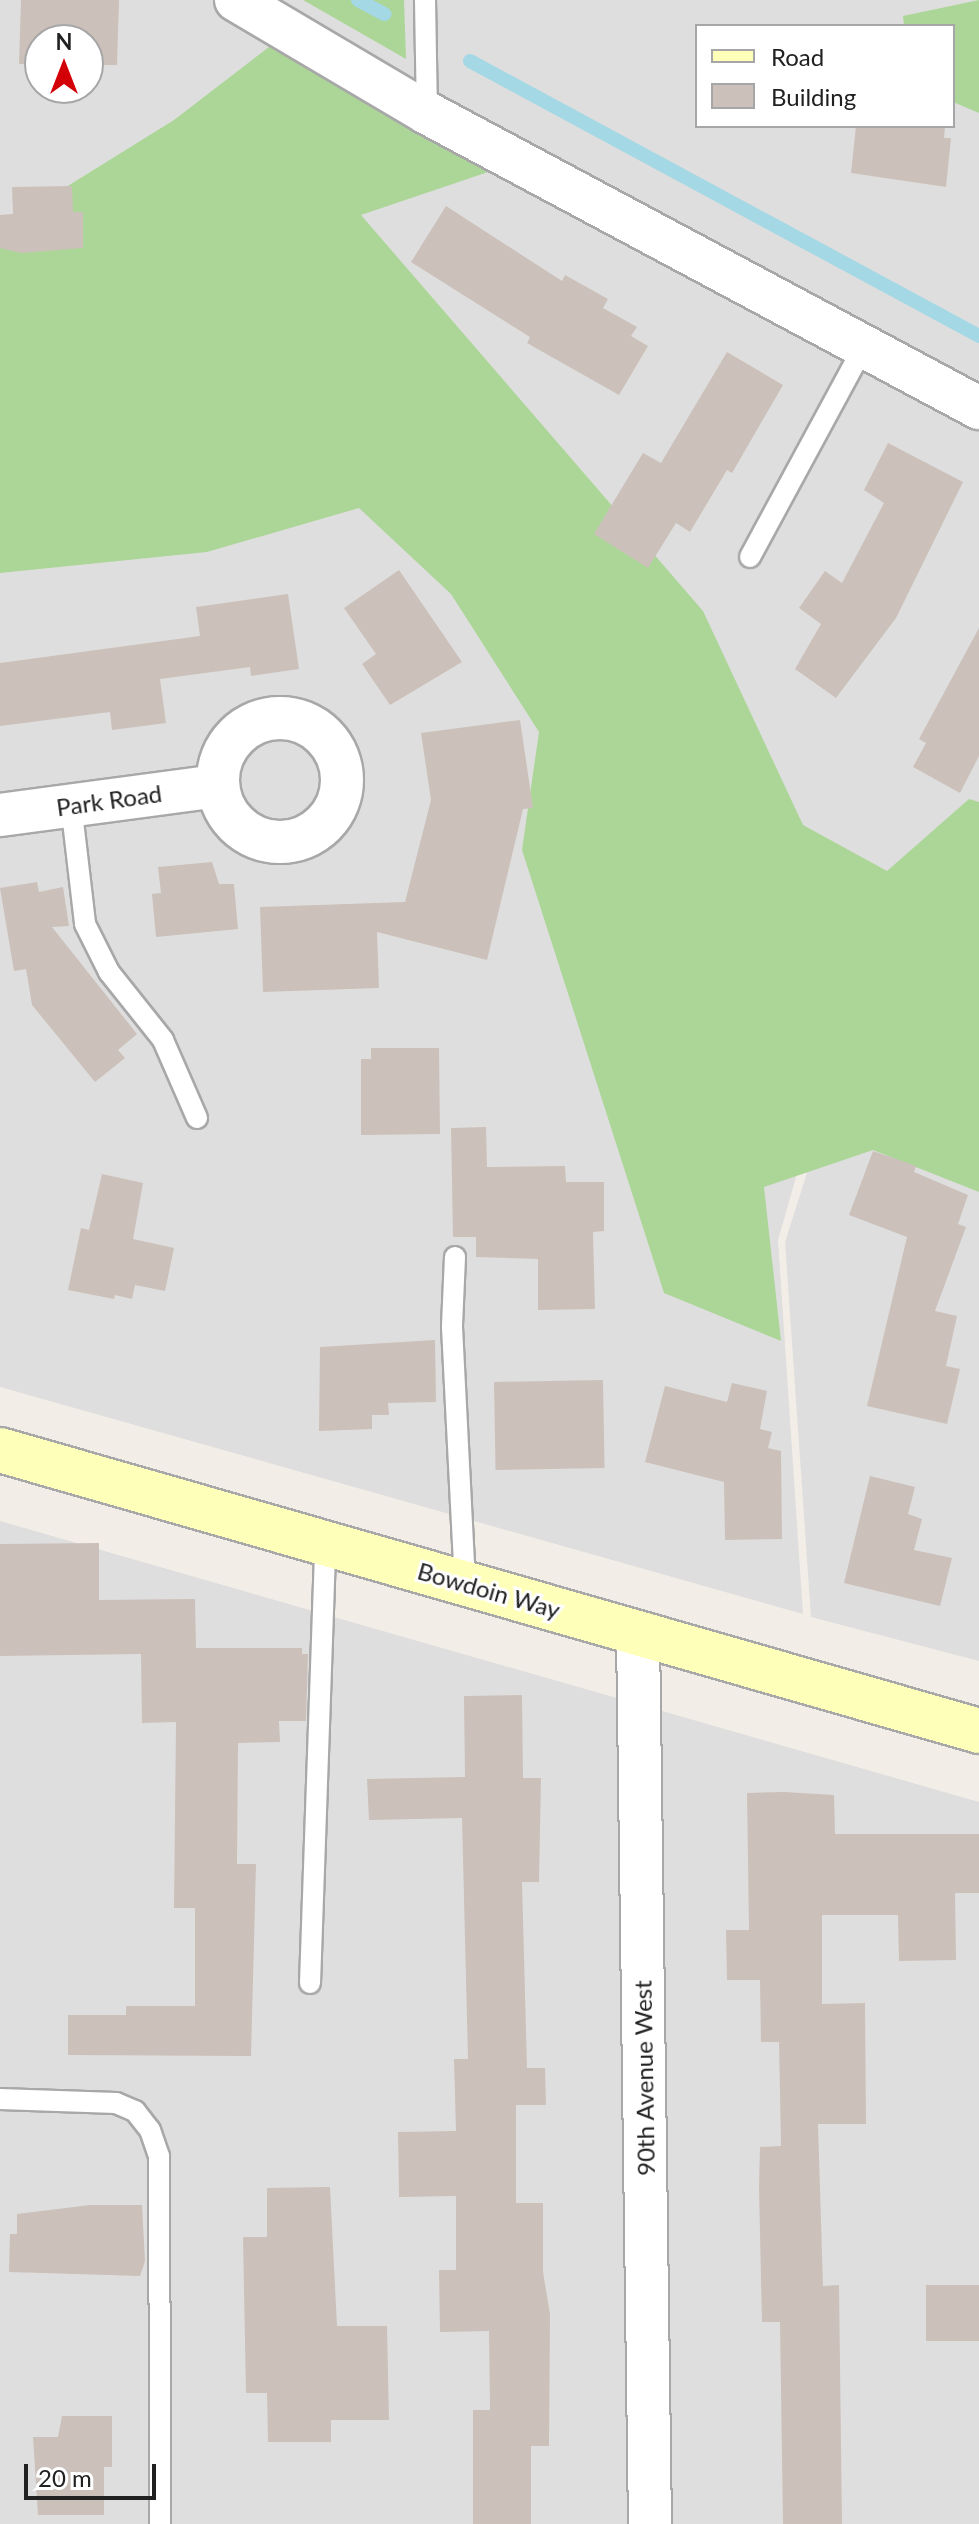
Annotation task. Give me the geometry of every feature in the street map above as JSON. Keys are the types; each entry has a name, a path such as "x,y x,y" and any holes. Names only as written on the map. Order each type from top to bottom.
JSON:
{"street":[{"path":"236,0 427,113 979,408"},
{"name":"Park Road","path":"0,815 218,786"},
{"name":"Bowdoin Way","path":"0,1450 979,1731"},
{"name":"90th Avenue West","path":"638,1633 650,2524"}],"lane":[{"path":"425,0 427,113"},
{"path":"750,557 863,348"},
{"path":"71,804 85,924 109,972 163,1040 197,1118"},
{"path":"455,1257 453,1343 465,1583"},
{"path":"310,1983 325,1544"},
{"path":"0,2099 116,2103 135,2111 150,2130 159,2156 160,2524"}],"shaded area":[{"path":"0,0 979,0 979,1661 811,1617 785,1242 848,1044 440,460 0,400"},
{"path":"0,410 434,466 834,1046 778,1240 803,1614 0,1387"},
{"path":"0,1521 979,1802 979,2524 0,2524"}],"green space":[{"path":"303,0 404,0 406,59"},
{"path":"979,0 979,113 955,103 955,24 904,24 903,16"},
{"path":"286,34 500,168 361,215 703,611 803,825 887,871 969,799 979,802 979,1192 873,1150 764,1187 781,1341 664,1293 522,850 539,732 451,594 359,508 207,552 0,573 0,228 174,120"}],"building":[{"path":"21,0 119,0 117,65 104,65 104,24 24,24 24,64 19,64"},
{"path":"856,128 945,128 944,138 951,138 946,187 851,173"},
{"path":"72,186 73,212 83,212 83,248 21,253 0,248 0,215 13,214 12,187"},
{"path":"446,206 562,281 565,275 608,299 603,308 637,327 631,336 648,346 619,395 527,343 530,337 411,262"},
{"path":"727,352 783,385 732,473 727,470 690,532 676,523 648,568 594,534 643,453 661,463"},
{"path":"888,443 963,482 896,618 836,698 795,669 821,624 799,608 825,571 842,583 884,503 864,490"},
{"path":"399,570 462,662 390,705 362,664 376,654 344,608"},
{"path":"288,594 299,669 251,676 250,667 160,679 166,723 112,730 110,712 0,726 0,663 200,636 196,607"},
{"path":"979,628 979,756 960,793 913,767 926,743 919,739"},
{"path":"520,720 533,808 523,809 487,960 377,932 379,988 263,992 260,907 405,902 431,800 421,733"},
{"path":"212,862 219,884 234,884 238,929 156,937 152,894 161,893 158,867"},
{"path":"37,882 39,892 63,887 69,926 52,927 137,1034 118,1050 125,1058 95,1082 32,1005 26,969 14,971 0,888"},
{"path":"371,1048 439,1048 440,1134 361,1135 361,1059 371,1059"},
{"path":"486,1127 487,1167 565,1166 566,1182 604,1182 604,1231 593,1232 595,1309 538,1310 538,1259 476,1257 476,1237 453,1237 451,1128"},
{"path":"873,1151 916,1166 914,1172 968,1195 958,1224 966,1227 935,1311 957,1316 946,1366 960,1369 947,1424 867,1406 907,1237 849,1215"},
{"path":"102,1174 143,1183 133,1239 174,1248 165,1291 135,1285 132,1299 115,1295 114,1299 68,1290 81,1228 89,1230"},
{"path":"435,1340 436,1402 388,1403 389,1415 372,1415 372,1429 319,1431 320,1347"},
{"path":"603,1380 605,1468 496,1470 494,1382"},
{"path":"732,1383 767,1391 760,1429 772,1432 768,1448 781,1451 782,1539 725,1540 724,1482 645,1462 665,1386 727,1402"},
{"path":"870,1476 915,1487 908,1514 922,1519 914,1550 952,1558 940,1606 844,1583"},
{"path":"99,1543 99,1600 195,1599 196,1648 302,1648 302,1654 308,1654 306,1721 279,1721 280,1742 238,1743 237,1864 256,1864 251,2056 68,2055 68,2015 126,2015 126,2006 195,2006 195,1908 174,1908 176,1722 142,1723 141,1654 0,1656 0,1544"},
{"path":"522,1695 523,1778 541,1778 539,1882 522,1882 527,2068 545,2068 546,2105 516,2105 516,2203 543,2203 543,2272 550,2314 549,2446 531,2446 531,2524 473,2524 473,2410 490,2410 489,2331 440,2332 439,2270 456,2270 456,2196 399,2197 398,2132 456,2131 454,2059 468,2059 462,1818 369,1820 367,1779 465,1777 464,1696"},
{"path":"747,1793 834,1795 835,1834 979,1834 979,1893 955,1893 956,1960 899,1961 898,1915 822,1915 822,2004 865,2003 866,2124 818,2124 823,2286 839,2285 842,2524 783,2524 780,2322 762,2322 759,2187 760,2147 781,2146 779,2042 761,2042 760,1980 727,1980 726,1930 749,1930"},
{"path":"330,2187 337,2326 387,2326 389,2420 331,2420 331,2442 268,2442 267,2393 246,2393 243,2237 267,2237 267,2188"},
{"path":"90,2205 142,2205 145,2261 140,2276 9,2272 10,2234 17,2234 17,2214"},
{"path":"926,2285 979,2285 979,2341 926,2341"},
{"path":"62,2416 112,2416 112,2467 104,2467 104,2515 38,2515 33,2437 58,2437"}],"waterway":[{"path":"358,0 384,14"},
{"path":"470,61 979,336"}]}
